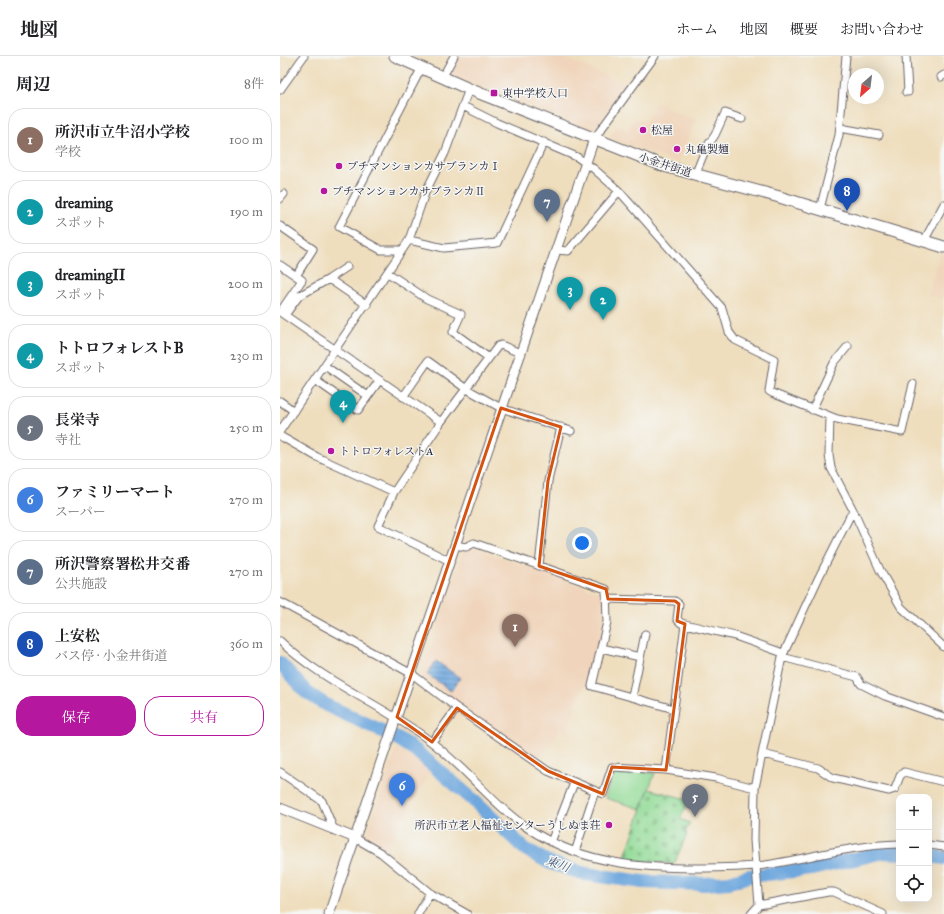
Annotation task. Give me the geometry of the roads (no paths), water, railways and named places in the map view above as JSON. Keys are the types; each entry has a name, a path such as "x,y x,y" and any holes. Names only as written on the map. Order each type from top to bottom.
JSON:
{"main road":[{"name":"小金井街道","path":"395,56 442,78 664,166 820,209 944,247"}],"street":[{"path":"280,90 304,56"},
{"path":"442,78 454,56"},
{"path":"329,914 594,139 655,56"},
{"path":"820,209 840,128 846,56"},
{"path":"906,56 908,92 906,92"},
{"path":"402,250 381,250 339,227 421,69"},
{"path":"280,431 367,305 409,240 425,193 445,154 469,89"},
{"path":"463,106 497,123 577,156 619,191 722,308 731,336 734,340 774,359 769,391 830,417 902,432 912,384"},
{"path":"695,175 706,148 715,135 725,113 742,119"},
{"path":"840,128 879,135"},
{"path":"409,240 444,248 497,243 544,142"},
{"path":"556,250 568,251 619,191"},
{"path":"924,240 944,204"},
{"path":"280,226 313,249 296,276"},
{"path":"280,265 302,280 282,313"},
{"path":"282,313 299,296 329,280 347,267"},
{"path":"388,273 427,299 461,314 453,332 489,358"},
{"path":"329,280 367,305"},
{"path":"282,313 440,422"},
{"path":"450,561 378,526 394,492 440,422 498,346 501,345 520,353"},
{"path":"812,410 834,363 848,346"},
{"path":"403,397 428,361 465,388 501,408 571,431"},
{"path":"325,366 368,396"},
{"path":"315,380 358,410 379,381"},
{"path":"280,401 294,410"},
{"path":"830,417 829,455 831,468 853,510 880,570 901,608 944,647"},
{"path":"539,566 548,481 561,427"},
{"path":"280,436 317,457 394,492"},
{"path":"759,905 759,888 754,840 755,788 783,655 853,510"},
{"path":"455,545 466,547 474,543 606,589 608,599 607,622 592,686 674,709"},
{"path":"608,599 675,601 679,604 677,619 685,624 735,636 783,655 857,677 861,684 885,696 944,717"},
{"path":"280,602 412,674 457,708 548,772 574,783 603,794 612,767 666,770 716,778 755,788"},
{"path":"666,770 685,624"},
{"path":"632,698 645,634"},
{"path":"280,640 296,657 432,742 460,766 506,813 551,842 575,852 607,861 638,866 757,869 868,846 896,844"},
{"path":"601,648 640,657"},
{"path":"432,742 457,708"},
{"path":"763,754 818,768 833,778 889,791 895,789 900,776 904,772 944,782"},
{"path":"280,772 322,801 334,830"},
{"path":"551,842 574,783"},
{"path":"575,852 595,791"},
{"path":"280,808 355,838 381,853 430,893 467,914"},
{"path":"932,845 944,846"},
{"path":"751,914 759,905 834,892 883,914"},
{"path":"418,914 430,893"}],"water":[{"path":"436,661 460,678 451,691 427,674"}],"waterway":[{"name":"東川","path":"280,663 306,692 326,705 397,738 415,750 471,798 525,849 550,863 586,874 643,882 705,884 729,882 749,876 812,869 884,852 896,853"},
{"name":"東川","path":"932,856 944,858"}],"place":[{"name":"東中学校入口","path":"494,93"},
{"name":"松屋","path":"643,130"},
{"name":"丸亀製麺","path":"677,149"},
{"name":"プチマンションカサブランカⅠ","path":"339,166"},
{"name":"プチマンションカサブランカⅡ","path":"324,191"},
{"name":"上安松","path":"847,211"},
{"name":"所沢警察署松井交番","path":"547,222"},
{"name":"dreamingII","path":"570,310"},
{"name":"dreaming","path":"603,320"},
{"name":"トトロフォレストB","path":"343,423"},
{"name":"トトロフォレストA","path":"331,451"},
{"name":"所沢市立牛沼小学校","path":"515,647"},
{"name":"ファミリーマート","path":"402,806"},
{"name":"長栄寺","path":"695,817"},
{"name":"所沢市立老人福祉センターうしぬま荘","path":"609,825"}]}
